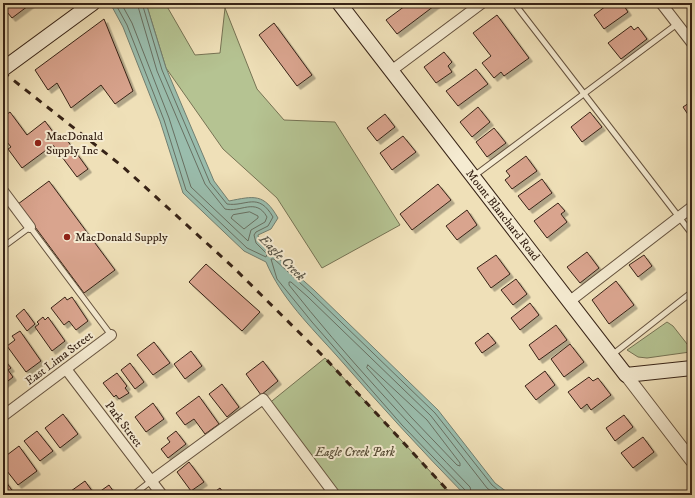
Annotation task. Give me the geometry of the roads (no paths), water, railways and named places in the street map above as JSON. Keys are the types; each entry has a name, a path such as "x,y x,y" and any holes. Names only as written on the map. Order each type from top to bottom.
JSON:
{"main road":[{"name":"Mount Blanchard Road","path":"339,3 626,375"},
{"path":"3,69 89,6"},
{"path":"626,375 692,368"}],"street":[{"path":"391,71 482,3"},
{"path":"661,3 692,43"},
{"path":"3,191 30,227"},
{"path":"570,301 692,207"},
{"name":"East Lima Street","path":"4,414 111,335"},
{"name":"Park Street","path":"66,369 162,495"},
{"path":"626,375 688,446 692,461"},
{"path":"151,481 263,399 335,495"}],"lane":[{"path":"514,3 585,93 692,234"},
{"path":"473,176 677,24"},
{"path":"3,247 30,227 111,335"},
{"path":"611,356 692,292"},
{"path":"132,495 151,481"}],"water":[{"path":"110,3 146,3 166,68 214,181 229,201 245,198 258,198 268,204 278,218 271,229 258,235 259,241 314,290 438,410 495,483 511,495 465,495 400,427 297,312 280,288 266,262 244,251 183,193 160,121 123,27"}],"railway":[{"path":"3,72 122,166 234,268 325,358 452,495"}],"place":[{"name":"MacDonald Supply Inc","path":"38,143"},
{"name":"MacDonald Supply","path":"67,237"}],"water label":[{"name":"Eagle Creek","path":"283,257"}],"park label":[{"name":"Eagle Creek Park","path":"355,452"}]}
